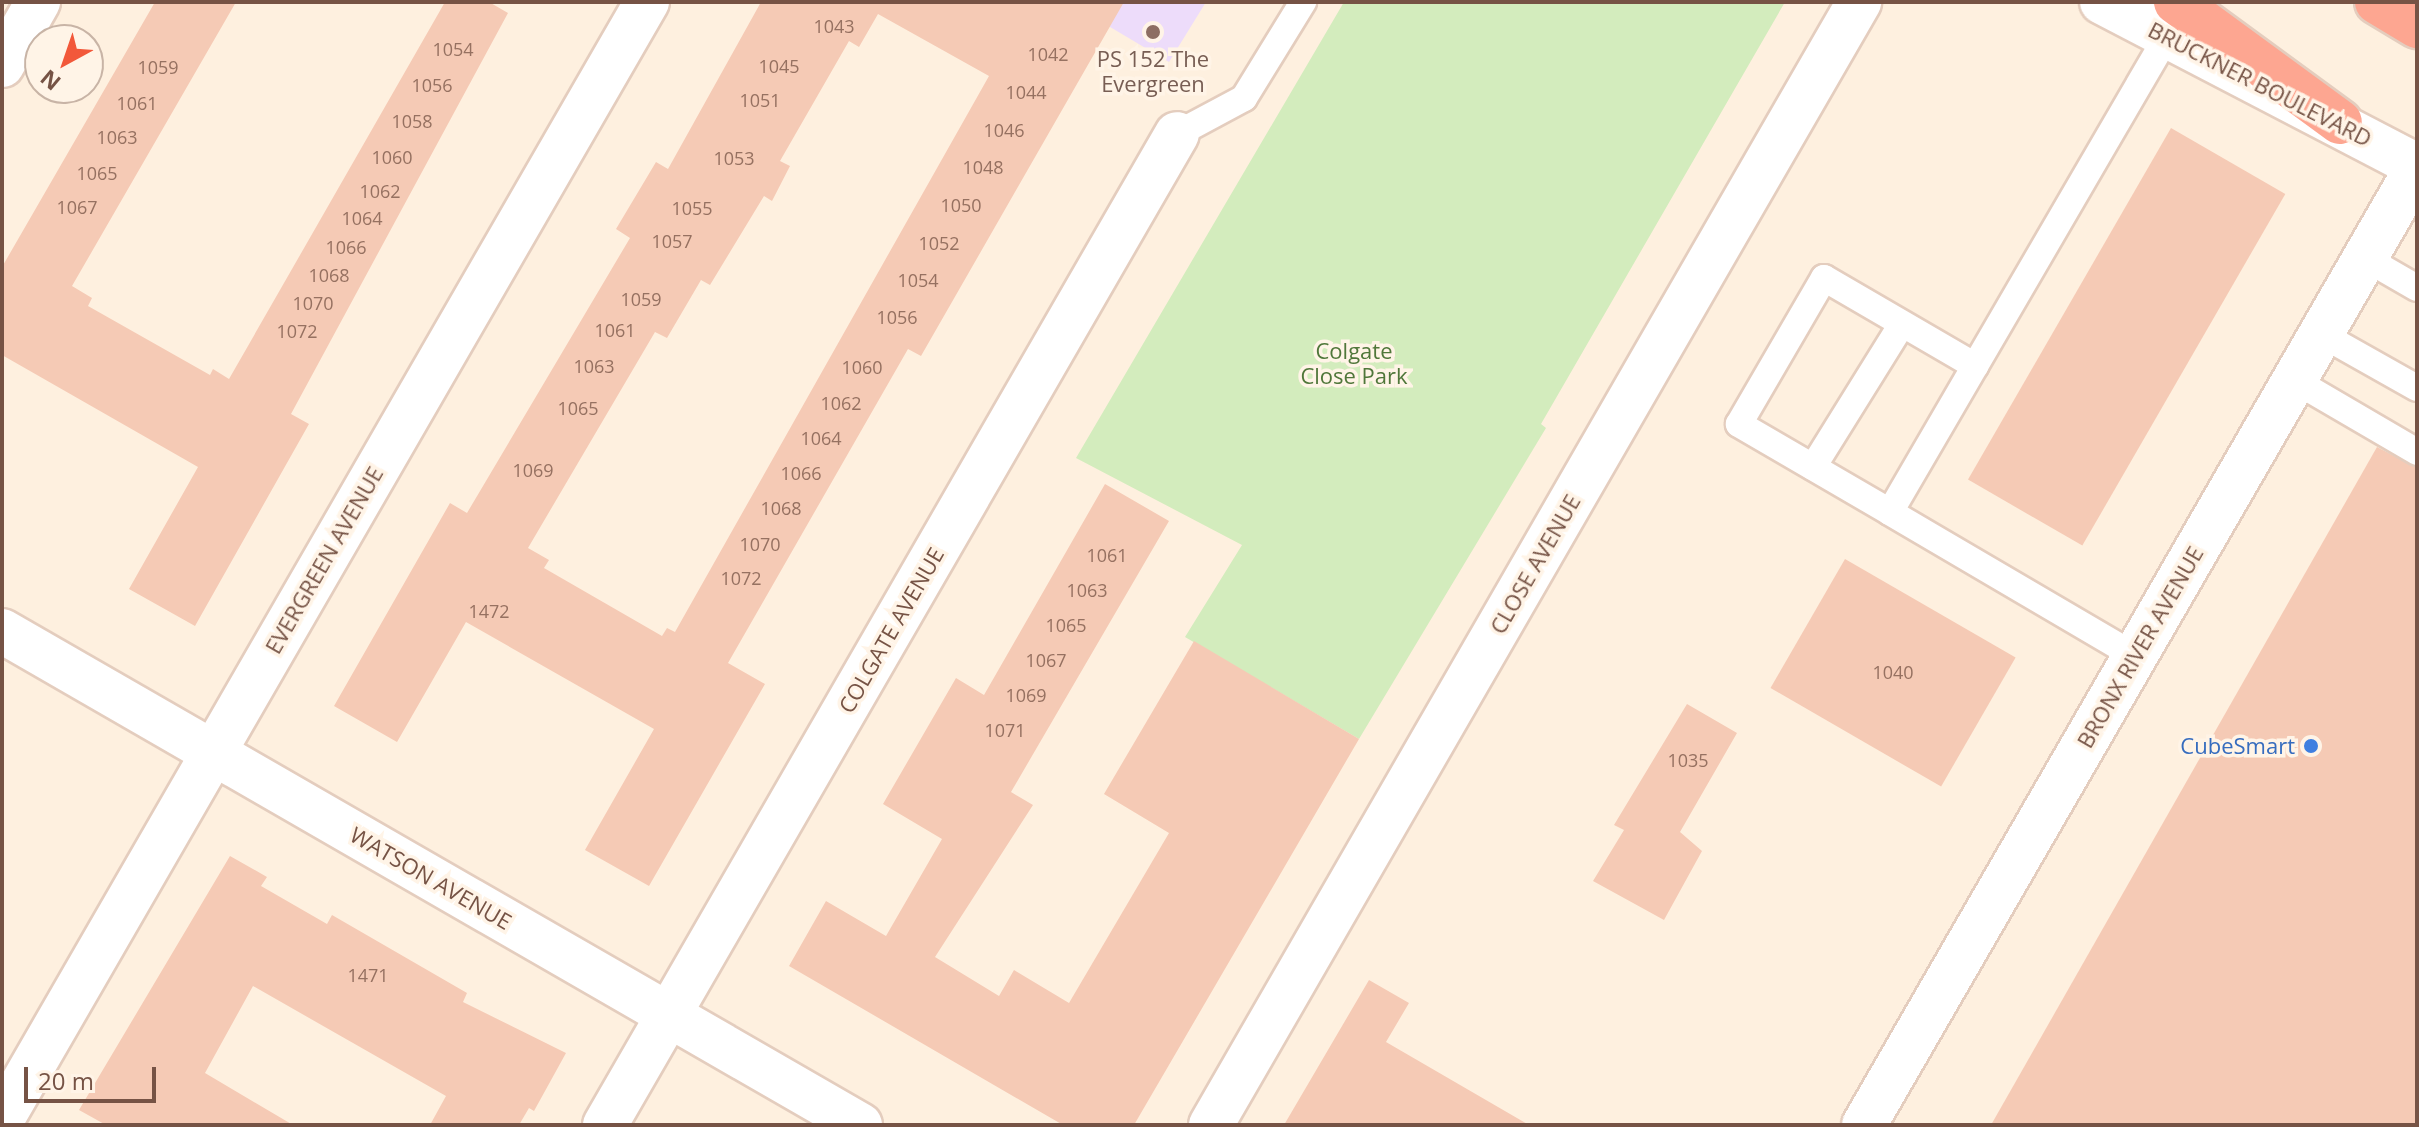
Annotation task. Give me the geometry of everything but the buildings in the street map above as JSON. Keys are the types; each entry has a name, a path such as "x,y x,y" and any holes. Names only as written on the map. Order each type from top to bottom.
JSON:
{"highway":[{"path":"2377,2 2417,26"},
{"path":"2171,20 2340,122"}],"street":[{"path":"2,65 38,2"},
{"name":"EVERGREEN AVENUE","path":"2,1119 647,2"},
{"name":"CLOSE AVENUE","path":"1211,1125 1859,2"},
{"name":"BRUCKNER BOULEVARD","path":"2102,2 2171,20"},
{"name":"BRUCKNER BOULEVARD","path":"2340,122 2417,167"},
{"name":"COLGATE AVENUE","path":"605,1125 1177,134"},
{"name":"BRONX RIVER AVENUE","path":"1864,1125 2417,167"},
{"name":"WATSON AVENUE","path":"2,631 860,1125"}],"lane":[{"path":"1177,134 1244,98 1303,2"},
{"path":"1890,512 2171,20"},
{"path":"2365,258 2417,288"},
{"path":"1975,366 1824,278 1739,424 2135,656"},
{"path":"1813,467 1902,324"},
{"path":"2321,334 2417,388"},
{"path":"2294,380 2417,452"}],"shaded area":[{"name":"PS 152 The Evergreen","path":"1068,2 1206,2 1169,62"}],"green space":[{"name":"Colgate Close Park","path":"1344,2 1785,2 1541,424 1546,428 1359,739 1185,637 1242,545 1076,458"}],"place":[{"name":"PS 152 The Evergreen","path":"1153,32"},
{"name":"CubeSmart","path":"2311,746"}]}
